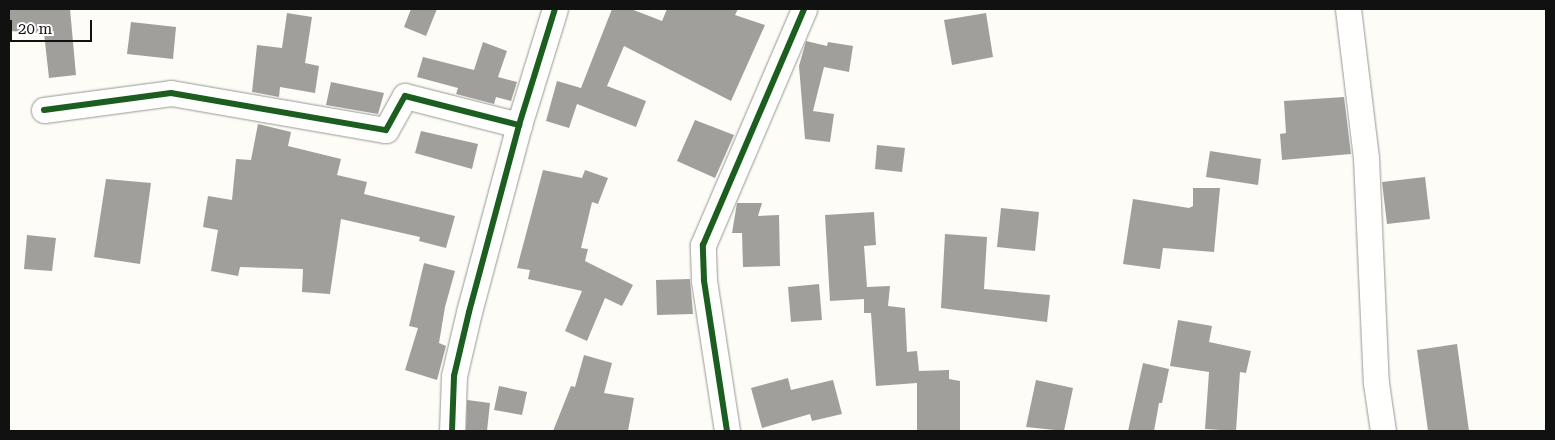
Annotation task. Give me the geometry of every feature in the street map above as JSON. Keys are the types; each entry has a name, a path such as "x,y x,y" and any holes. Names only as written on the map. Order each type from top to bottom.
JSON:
{"street":[{"path":"452,431 454,376 518,125 555,9"},
{"path":"727,431 704,280 703,245 804,9"},
{"path":"1348,9 1365,150 1376,382 1383,431"},
{"path":"44,110 171,92 386,130 405,96 518,125"}],"building":[{"path":"9,9 70,9 76,75 49,78 44,33 9,31"},
{"path":"411,9 437,9 426,36 404,27"},
{"path":"612,9 631,9 662,21 667,9 738,9 735,15 765,25 731,101 624,46 607,86 646,101 636,127 577,104 569,128 546,121 557,81 581,88"},
{"path":"287,13 312,17 305,63 319,66 315,93 280,87 279,97 252,92 257,45 282,48"},
{"path":"986,13 993,57 952,65 944,20"},
{"path":"131,22 176,27 173,59 127,54"},
{"path":"806,41 827,46 828,42 853,46 849,72 824,67 813,111 834,114 830,142 805,139 799,66"},
{"path":"483,42 507,51 498,77 517,82 511,101 496,97 494,104 456,94 458,88 417,77 423,57 474,70"},
{"path":"331,82 384,93 378,114 326,105"},
{"path":"1344,97 1351,154 1282,160 1280,134 1286,133 1284,101"},
{"path":"695,120 734,135 715,178 677,161"},
{"path":"258,124 291,132 288,146 341,159 337,175 367,182 364,194 455,216 446,248 419,241 420,237 341,219 330,294 302,292 303,269 240,267 238,276 211,271 218,230 203,227 208,196 232,200 236,159 251,160"},
{"path":"421,131 478,144 472,169 415,153"},
{"path":"877,145 905,148 902,172 875,169"},
{"path":"1210,151 1261,159 1258,185 1206,177"},
{"path":"543,170 582,178 585,170 608,178 598,204 592,202 581,248 588,249 585,261 633,285 622,306 605,298 587,341 565,331 582,291 528,279 530,270 517,268"},
{"path":"1425,177 1430,219 1387,224 1382,182"},
{"path":"106,179 151,183 140,264 94,257"},
{"path":"1193,188 1220,188 1214,252 1163,248 1160,269 1123,264 1133,199 1189,208 1193,206"},
{"path":"737,203 762,203 758,216 779,215 780,266 743,267 742,233 732,233"},
{"path":"1001,208 1039,212 1035,251 997,247"},
{"path":"874,212 876,245 864,246 867,287 890,286 888,306 905,308 907,352 917,351 919,371 949,370 949,379 960,381 960,431 917,431 917,383 876,386 871,313 864,313 864,299 830,301 825,215"},
{"path":"945,234 987,237 984,289 1050,295 1047,322 941,308"},
{"path":"27,235 56,238 52,271 24,269"},
{"path":"424,263 455,271 445,307 439,343 446,346 437,380 405,370 418,328 409,326"},
{"path":"690,279 693,314 657,315 656,280"},
{"path":"819,284 822,320 791,322 788,287"},
{"path":"1178,320 1212,326 1209,342 1251,351 1246,373 1240,372 1236,431 1205,429 1209,372 1170,366"},
{"path":"1457,344 1469,431 1428,431 1417,350"},
{"path":"584,355 612,363 604,393 634,398 628,431 553,431 571,386 575,387"},
{"path":"1143,363 1169,369 1162,403 1159,403 1154,431 1128,431"},
{"path":"788,378 791,390 833,380 842,414 812,421 810,414 762,428 751,388"},
{"path":"1036,380 1073,388 1064,431 1026,427"},
{"path":"499,386 527,392 522,415 494,410"},
{"path":"467,400 490,403 487,431 466,431"}],"cycle path":[{"path":"452,431 454,376 469,312 519,125 555,9"},
{"path":"727,431 704,280 703,245 804,9"},
{"path":"44,110 171,93 386,130 405,96 519,125"}]}
